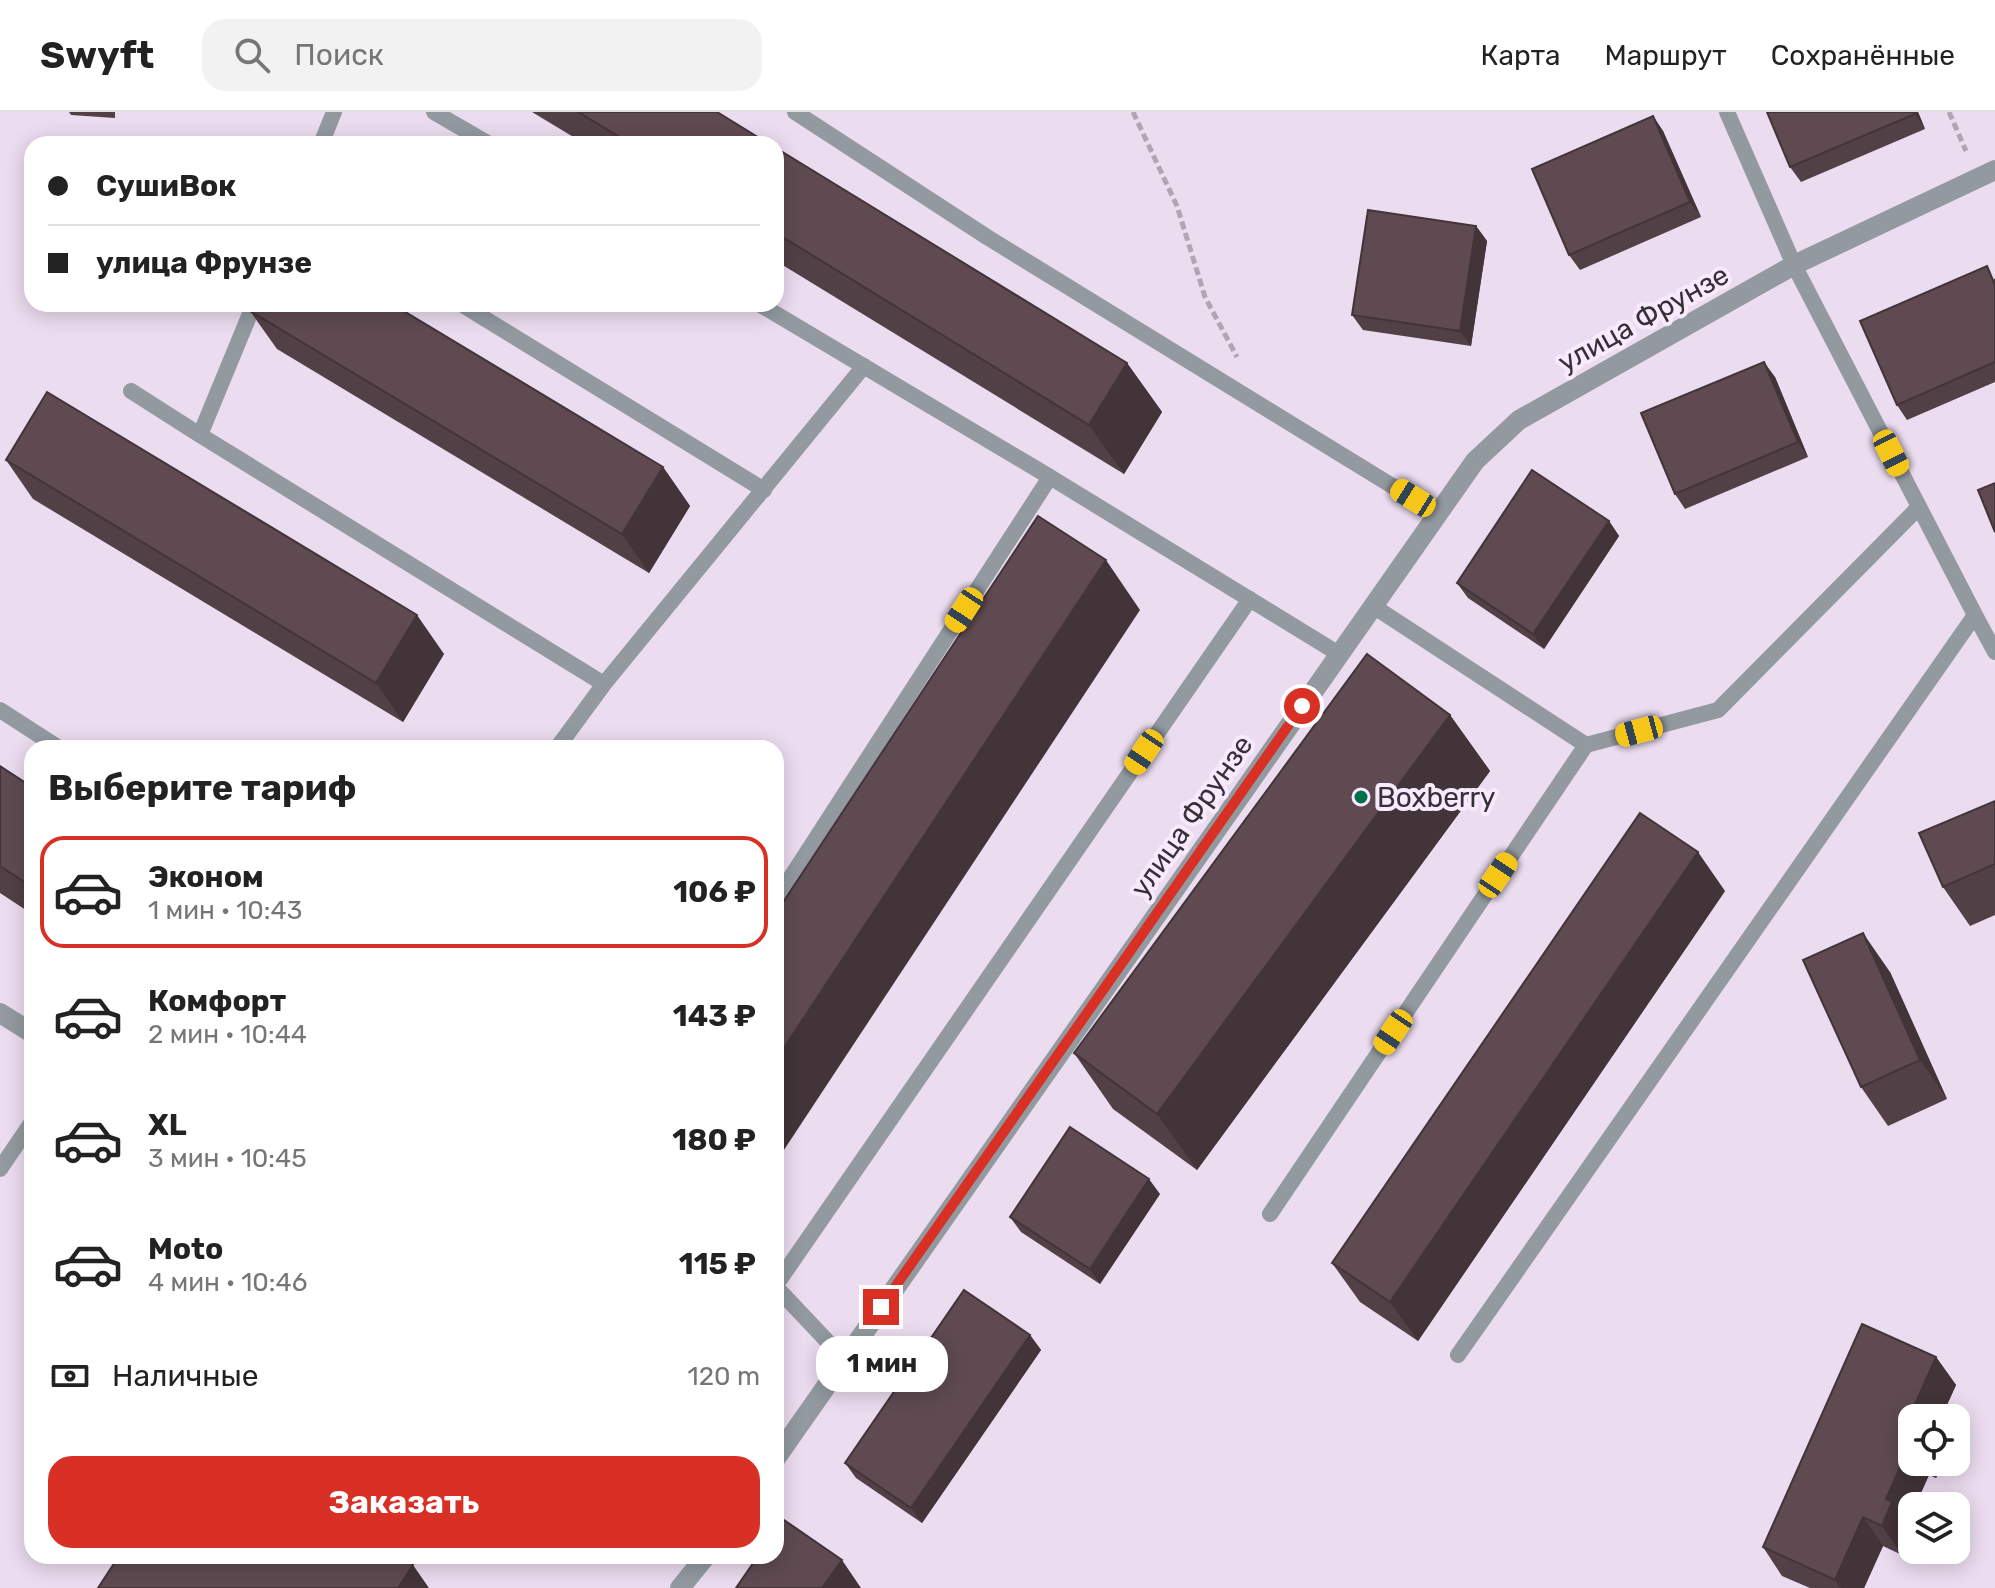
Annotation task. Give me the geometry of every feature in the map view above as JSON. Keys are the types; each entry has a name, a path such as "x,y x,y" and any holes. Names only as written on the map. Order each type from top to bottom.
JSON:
{"street":[{"name":"улица Фрунзе","path":"784,1447 1475,461 1519,420 1794,265 1987,174"},
{"path":"0,1013 24,1028"},
{"path":"680,1588 700,1564"}],"lane":[{"path":"324,136 334,112"},
{"path":"434,112 475,136"},
{"path":"795,112 987,237 1438,514"},
{"path":"1727,112 1794,265 1995,652"},
{"path":"200,435 251,312"},
{"path":"474,312 764,490"},
{"path":"773,312 1339,654"},
{"path":"563,740 604,684 864,366"},
{"path":"131,391 604,684"},
{"path":"784,888 1050,477"},
{"path":"1270,1214 1586,745 1718,710 1919,507"},
{"path":"784,1274 1250,599"},
{"path":"1373,606 1586,745"},
{"path":"1458,1355 1975,615"},
{"path":"0,710 47,740"},
{"path":"0,1169 24,1134"},
{"path":"784,1295 845,1360"}],"path":[{"path":"1133,112 1177,206 1205,297 1260,404"},
{"path":"1949,112 1987,174"}],"building":[{"path":"578,112 717,112 756,136 618,136"},
{"path":"1767,112 1914,112 1915,114 1790,167"},
{"path":"1653,116 1690,202 1569,255 1532,169"},
{"path":"784,153 1127,363 1089,425 784,238"},
{"path":"1368,210 1476,226 1460,331 1352,315"},
{"path":"1987,266 1995,285 1995,362 1897,405 1860,321"},
{"path":"252,312 405,312 663,467 622,534"},
{"path":"1764,362 1798,442 1675,494 1641,413"},
{"path":"47,392 417,615 376,683 6,460"},
{"path":"1532,470 1609,521 1533,634 1457,583"},
{"path":"1995,483 1995,532 1978,490"},
{"path":"1038,516 1106,560 784,1048 784,901"},
{"path":"1367,654 1450,715 1157,1114 1074,1053"},
{"path":"0,766 24,782 24,882 0,866"},
{"path":"1995,801 1995,864 1943,887 1919,833"},
{"path":"1640,813 1698,852 1390,1302 1332,1263"},
{"path":"1863,933 1920,1060 1861,1087 1803,960"},
{"path":"1070,1127 1149,1179 1090,1269 1010,1217"},
{"path":"964,1290 1030,1335 911,1508 845,1463"},
{"path":"1862,1324 1936,1357 1915,1404 1898,1404 1898,1472 1886,1499 1892,1502 1882,1526 1863,1517 1835,1580 1763,1547"},
{"path":"784,1520 842,1560 822,1588 736,1588 752,1564 784,1564"},
{"path":"114,1564 413,1565 398,1588 98,1588"}],"place":[{"name":"Boxberry","path":"1361,797"}],"route":[{"path":"881,1307 1302,706"}]}
